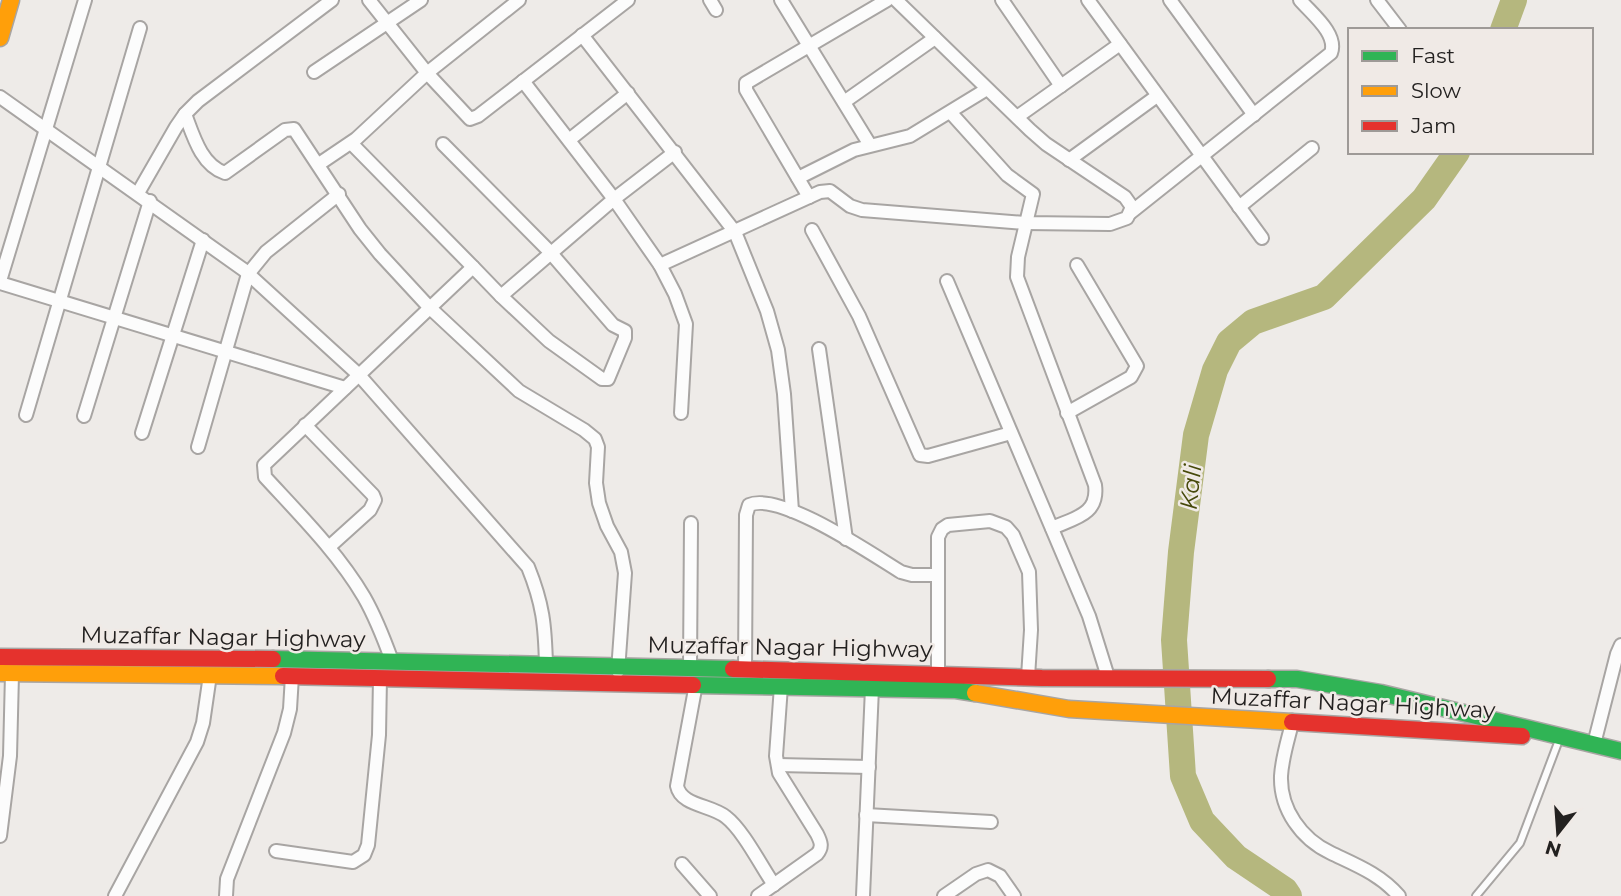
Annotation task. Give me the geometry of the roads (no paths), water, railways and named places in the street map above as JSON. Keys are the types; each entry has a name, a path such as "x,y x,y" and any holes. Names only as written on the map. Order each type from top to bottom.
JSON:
{"main road":[{"path":"0,38 11,0"},
{"name":"Muzaffar Nagar Highway","path":"0,657 392,661 1028,677 1297,679 1381,693 1621,751"},
{"name":"Muzaffar Nagar Highway","path":"6,673 292,676 956,690 1038,705 1104,711 1566,738"}],"street":[{"path":"85,0 0,282 345,388"},
{"path":"138,193 185,114 198,101 332,0"},
{"path":"369,0 426,73 470,119 478,116 628,0"},
{"path":"314,72 421,0"},
{"path":"319,164 351,142 385,114 426,73 519,0"},
{"path":"781,0 870,145"},
{"path":"809,197 745,86 748,81 887,0"},
{"path":"896,0 1046,144 1125,197 1132,207 1130,214"},
{"path":"1002,0 1061,86"},
{"path":"1088,0 1262,238"},
{"path":"1170,0 1254,115"},
{"path":"660,265 820,192 830,191 850,206 862,210 1025,223 1110,224 1127,218 1331,53 1333,43 1329,33 1300,0"},
{"path":"1377,0 1398,28"},
{"path":"26,415 140,28"},
{"path":"582,35 735,232 767,311 778,350 784,394 792,511"},
{"path":"844,102 935,38"},
{"path":"1017,117 1120,44"},
{"path":"523,81 614,200 660,265 675,294 686,324 681,413"},
{"path":"798,178 854,150 910,136 988,89"},
{"path":"569,140 628,93"},
{"path":"1069,160 1157,96"},
{"path":"0,97 150,201 248,274 359,375 528,567 541,598 546,665"},
{"path":"950,113 1007,175 1033,194 1018,257 1017,277 1095,485 1096,496 1087,513 1052,528"},
{"path":"185,114 197,146 221,172 228,172 290,128 297,132 360,229 429,307 519,391 595,439 598,447 596,484 599,503 607,526 621,552 625,573 617,683"},
{"path":"351,142 501,296 549,341 602,379 608,379 625,338 625,331 613,325 600,312 550,252 443,144"},
{"path":"1239,207 1312,148"},
{"path":"501,296 550,252 675,152"},
{"path":"198,447 248,274 266,252 339,194"},
{"path":"84,416 150,201"},
{"path":"812,230 859,316 920,455 928,456 1012,433"},
{"path":"142,433 203,240"},
{"path":"1067,412 1131,377 1137,366 1077,265"},
{"path":"392,661 379,625 363,595 329,547 263,471 264,466 473,267"},
{"path":"947,281 1113,677"},
{"path":"819,349 846,539"},
{"path":"305,425 375,500 370,510 329,547"},
{"path":"745,669 746,510 754,503 808,517 901,572 937,575"},
{"path":"938,673 938,537 942,528 948,525 990,521 1006,527 1013,535 1029,572 1031,620 1028,677"},
{"path":"690,668 691,523"},
{"path":"1594,744 1621,645"},
{"path":"0,836 10,756 6,673"},
{"path":"115,896 197,742 203,723 210,675"},
{"path":"226,896 227,879 284,733 290,709 292,676"},
{"path":"276,851 353,862 364,855 368,845 374,790 380,678"},
{"path":"696,684 678,792 682,797 714,808 727,817 774,885"},
{"path":"758,896 821,849 821,843 779,774 776,756 780,686"},
{"path":"863,896 872,688"},
{"path":"1287,722 1282,782 1286,806 1297,826 1326,851 1388,883 1399,896"},
{"path":"778,765 869,767"},
{"path":"866,816 991,822"},
{"path":"682,864 710,896"},
{"path":"944,896 976,874 988,870 1000,876 1014,896"}],"lane":[{"path":"1476,896 1520,843 1566,738"}],"waterway":[{"name":"Kali","path":"1504,28 1514,0"},
{"name":"Kali","path":"1289,896 1285,890 1236,857 1202,821 1183,776 1174,640 1181,552 1196,435 1215,370 1229,342 1253,322 1324,297 1424,199 1456,154"}]}
